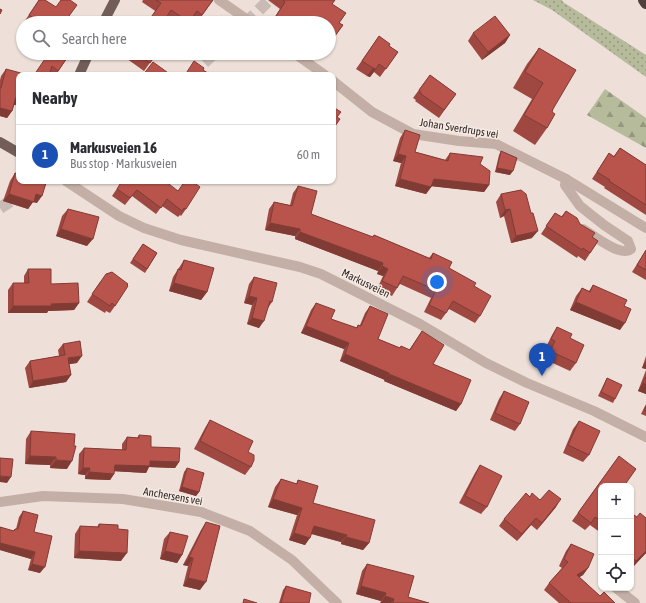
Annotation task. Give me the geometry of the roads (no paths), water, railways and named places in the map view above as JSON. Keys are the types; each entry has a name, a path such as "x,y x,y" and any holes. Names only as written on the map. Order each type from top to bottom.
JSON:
{"main road":[{"path":"107,16 115,0"},
{"path":"80,72 86,60"},
{"path":"0,142 16,151"}],"street":[{"path":"219,0 242,16"},
{"path":"304,60 321,72"},
{"name":"Johan Sverdrups vei","path":"336,83 372,112 413,134 459,141 496,144 566,179 646,228"},
{"path":"566,179 565,185 580,206 604,225 628,241 630,249 624,252 617,250 578,226"},
{"name":"Markusveien","path":"71,184 119,216 144,228 189,242 300,267 321,274 420,324 486,363 527,383 594,411 646,437"},
{"name":"Anchersens vei","path":"0,502 43,496 123,499 201,512 250,531 292,560 337,603"},
{"path":"620,591 635,603"}],"tunnel":[{"path":"253,16 269,0"},
{"path":"194,72 207,60"},
{"path":"0,208 37,184"}],"place":[{"name":"Markusveien 16","path":"542,376"}]}
